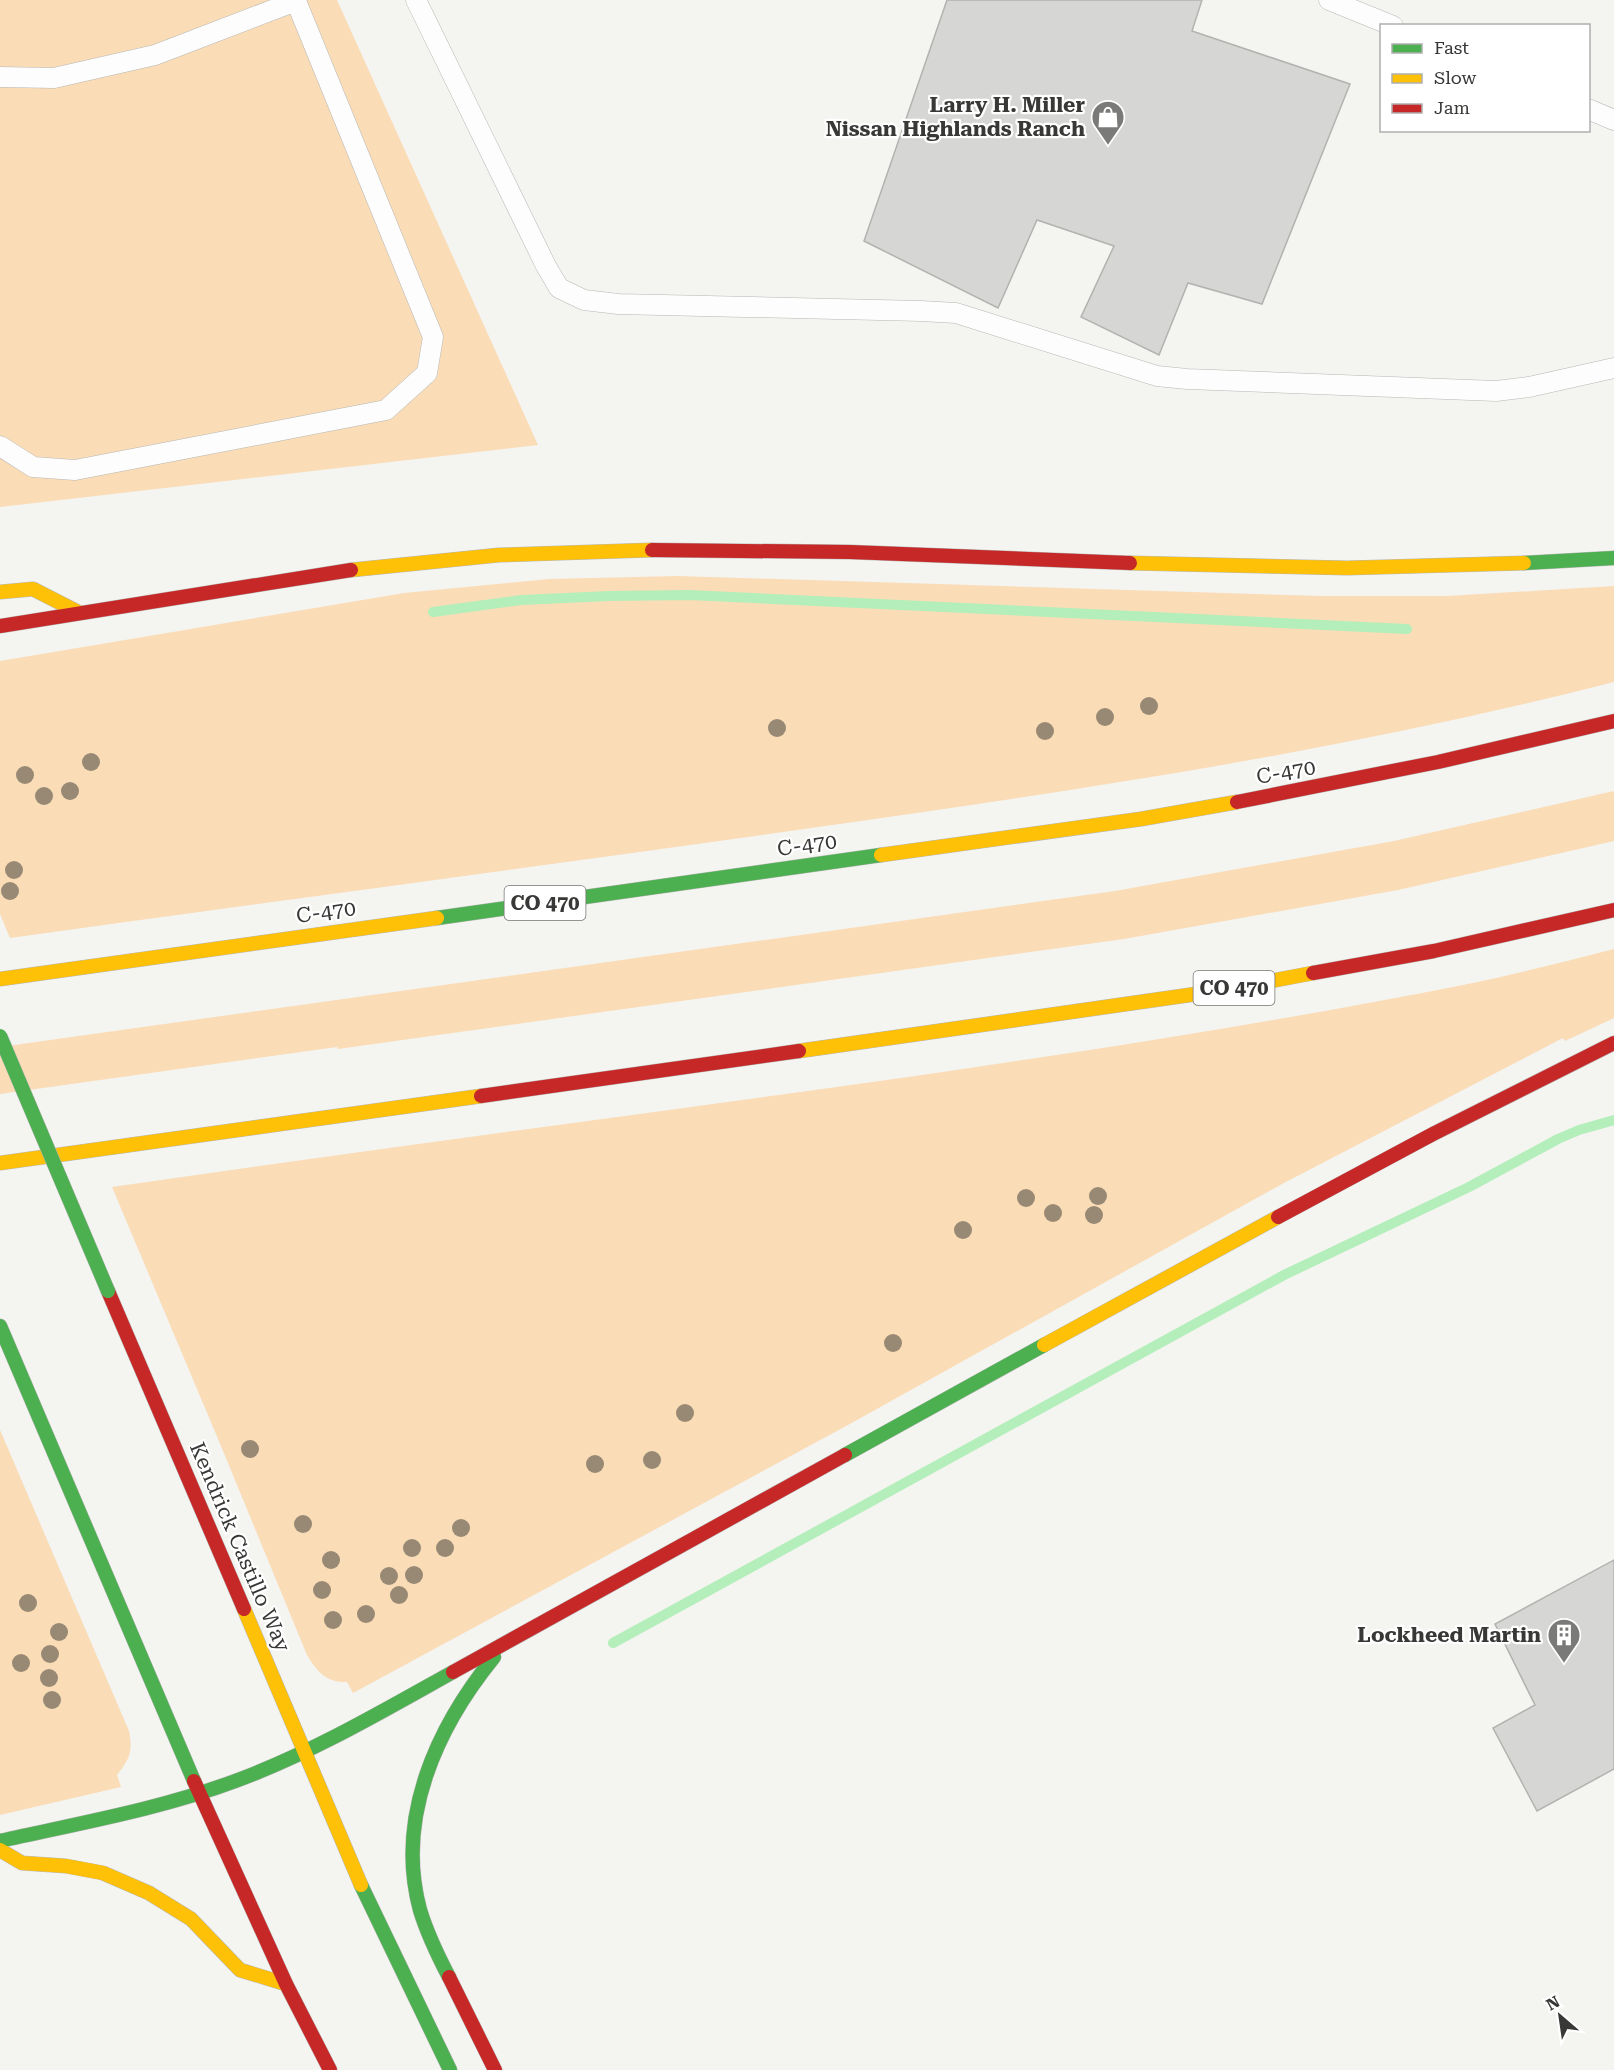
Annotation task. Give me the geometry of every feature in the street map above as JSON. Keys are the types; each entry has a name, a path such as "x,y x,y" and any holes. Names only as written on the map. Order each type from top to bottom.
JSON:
{"main road":[{"path":"0,626 375,566 443,559 572,551 784,551 1305,568 1466,567 1614,558"},
{"path":"0,592 33,589 78,612"},
{"name":"C-470","path":"0,979 1141,819 1315,788 1442,762 1614,721"},
{"name":"CO 470","path":"0,1163 1217,991 1434,951 1614,910"},
{"name":"Kendrick Castillo Way","path":"0,1036 366,1896 450,2070"},
{"path":"0,1841 199,1793 236,1781 305,1752 505,1645 1234,1240 1454,1123 1614,1044"},
{"path":"0,1326 199,1793 286,1984 330,2070"},
{"path":"495,2070 443,1964 422,1915 416,1885 415,1836 420,1793 437,1743 464,1696 505,1645"},
{"path":"0,1850 22,1863 87,1869 103,1873 149,1893 191,1919 240,1970 286,1984"}],"lane":[{"path":"416,0 546,266 560,288 584,300 618,304 921,311 956,314 1157,376 1187,379 1496,391 1529,387 1614,368"},
{"path":"1329,0 1388,24"},
{"path":"0,77 54,78 155,55 296,1 433,337 427,373 386,410 75,470 33,467 0,446"},
{"path":"1590,110 1614,120"}],"shaded area":[{"path":"0,0 337,0 538,445 0,507"},
{"path":"678,576 1321,596 1447,596 1614,586 1614,682 1415,728 1114,783 912,814 10,938 0,914 0,661 404,593 549,579"},
{"path":"1614,791 1614,841 1398,890 1124,939 0,1094 0,1047 1115,891 1394,841"},
{"path":"1614,949 1614,1018 1565,1041 1563,1038 1282,1184 848,1425 353,1693 347,1682 334,1681 323,1675 307,1655 112,1187 915,1076 1264,1022 1473,983"},
{"path":"0,1430 129,1731 131,1744 128,1759 117,1775 121,1787 0,1815"}],"building":[{"path":"947,0 1202,0 1192,31 1350,84 1262,304 1188,283 1159,355 1081,317 1114,246 1037,220 998,308 864,241"},
{"name":"Lockheed Martin","path":"1614,1560 1614,1769 1537,1811 1493,1728 1535,1705 1495,1624"}],"waterway":[{"path":"433,612 521,600 689,595 1407,629"},
{"path":"613,1643 1284,1275 1469,1187 1558,1139 1614,1120"}],"traffic: fast":[{"path":"1524,563 1614,558"},
{"path":"437,918 881,855"},
{"path":"0,1036 108,1291"},
{"path":"0,1326 194,1781"},
{"path":"845,1455 1044,1345"},
{"path":"449,1977 420,1910 414,1876 413,1842 417,1808 426,1775 439,1744 473,1684 494,1657"},
{"path":"0,1841 150,1807 238,1780 321,1744 453,1672"},
{"path":"361,1885 450,2070"}],"traffic: slow":[{"path":"351,570 499,555 652,550"},
{"path":"1130,563 1347,568 1524,563"},
{"path":"0,592 33,589 78,612"},
{"path":"881,855 1141,819 1237,802"},
{"path":"0,979 437,918"},
{"path":"799,1051 1217,991 1313,973"},
{"path":"0,1163 481,1096"},
{"path":"1044,1345 1278,1217"},
{"path":"244,1609 361,1885"},
{"path":"0,1850 22,1863 66,1866 103,1873 149,1893 191,1919 240,1970 286,1984"}],"traffic: jam":[{"path":"652,550 850,552 1130,563"},
{"path":"0,626 351,570"},
{"path":"1237,802 1438,762 1614,721"},
{"path":"1313,973 1434,951 1614,910"},
{"path":"1278,1217 1433,1134 1614,1043"},
{"path":"481,1096 799,1051"},
{"path":"108,1291 244,1609"},
{"path":"453,1672 845,1455"},
{"path":"194,1781 286,1984 330,2070"},
{"path":"449,1977 495,2070"}],"place":[{"name":"Larry H. Miller Nissan Highlands Ranch","path":"1108,146"},
{"name":"Lockheed Martin","path":"1564,1664"}]}
